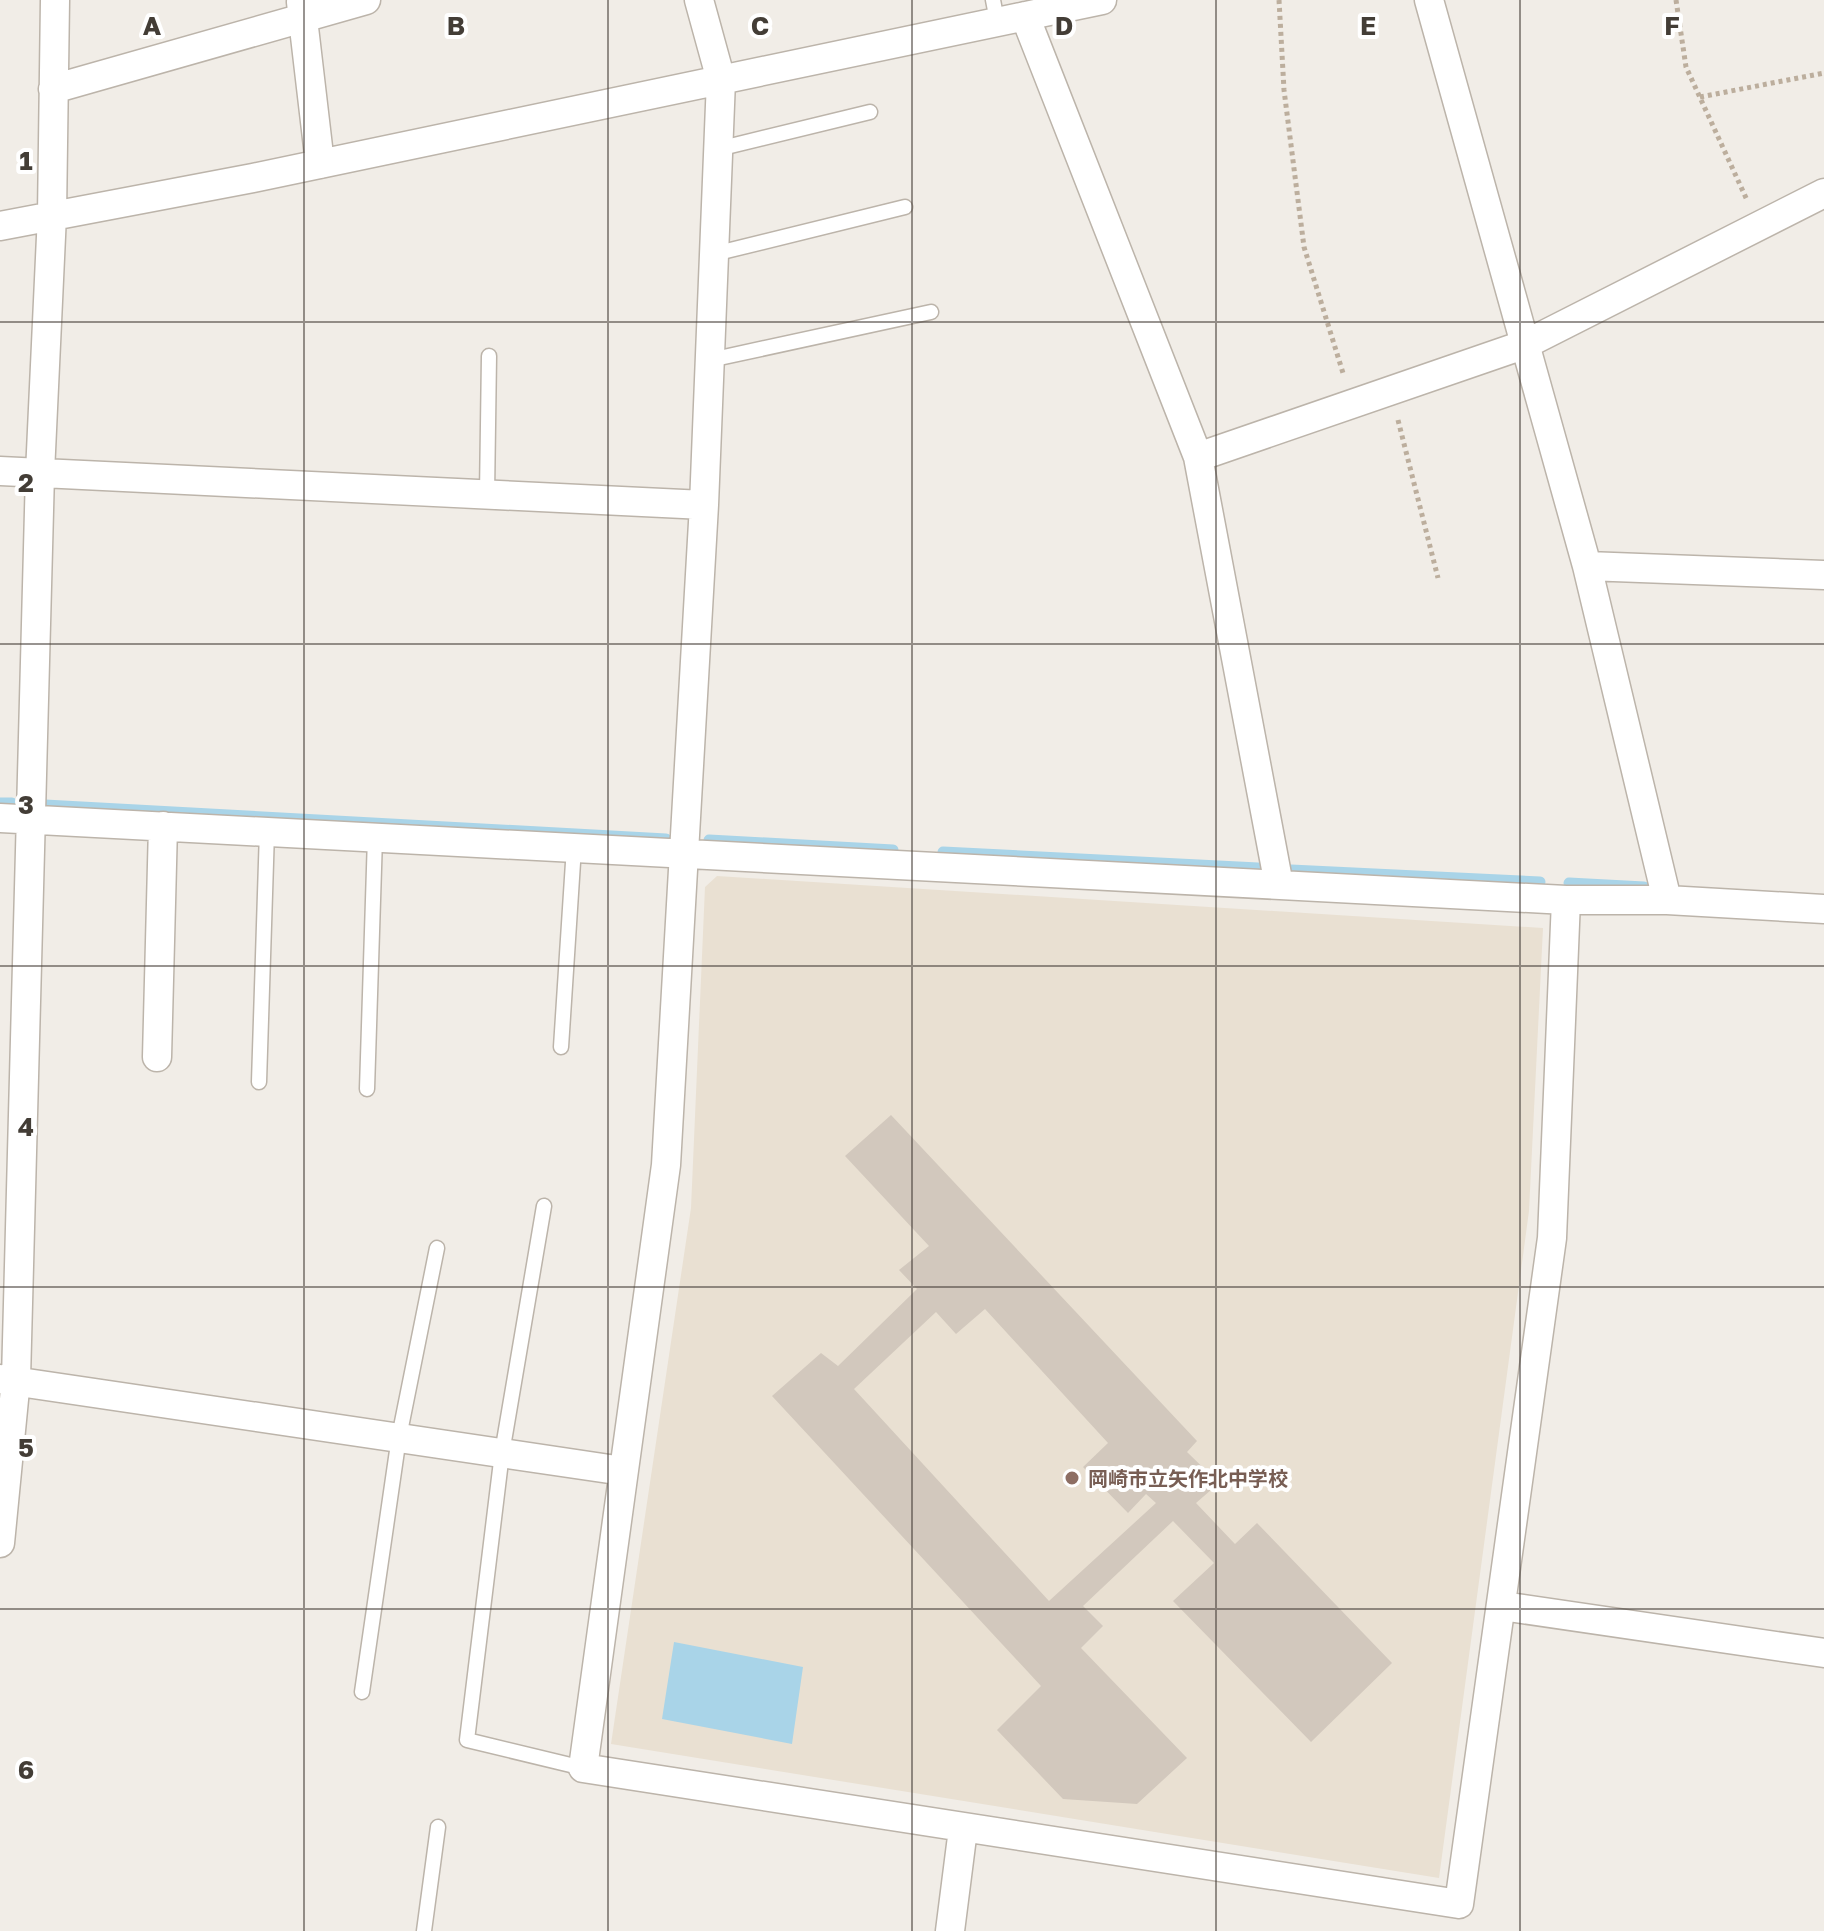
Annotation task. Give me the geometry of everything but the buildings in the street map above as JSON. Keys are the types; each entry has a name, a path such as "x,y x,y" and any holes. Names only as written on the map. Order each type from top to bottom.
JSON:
{"street":[{"path":"0,1543 52,215 55,0"},
{"path":"53,89 301,9 366,0"},
{"path":"699,0 721,80 704,505 666,1165 583,1768 1459,1904 1552,1238 1566,900"},
{"path":"0,226 320,164 721,80 1005,12 1102,0"},
{"path":"1429,0 1587,566 1667,900"},
{"path":"301,9 320,164"},
{"path":"1005,12 1198,457 1279,885"},
{"path":"1198,457 1526,344 1824,193"},
{"path":"0,471 704,505"},
{"path":"1587,566 1824,575"},
{"path":"0,818 1566,900 1667,900 1824,909"},
{"path":"157,1057 163,826"},
{"path":"8,1379 623,1471"},
{"path":"1502,1606 1824,1653"},
{"path":"950,1931 963,1829"}],"lane":[{"path":"718,149 870,112"},
{"path":"714,254 905,207"},
{"path":"710,360 931,312"},
{"path":"487,494 489,356"},
{"path":"259,1082 267,831"},
{"path":"367,1089 375,837"},
{"path":"561,1047 574,847"},
{"path":"544,1206 502,1453 467,1740 583,1768"},
{"path":"362,1692 399,1437 437,1248"},
{"path":"424,1931 438,1827"}],"path":[{"path":"1279,0 1284,90 1304,247 1352,404"},
{"path":"1676,0 1686,67 1759,226"},
{"path":"1700,97 1824,73"},
{"path":"1390,391 1438,578"}],"shaded area":[{"name":"岡崎市立矢作北中学校","path":"717,876 1543,928 1529,1211 1439,1878 611,1744 691,1208 705,887"}],"water":[{"path":"674,1642 803,1667 792,1744 662,1719"}],"waterway":[{"path":"0,803 12,803"},
{"path":"45,805 666,839"},
{"path":"709,840 893,850"},
{"path":"943,852 1258,868"},
{"path":"1291,870 1540,882"},
{"path":"1569,883 1644,887"}],"place":[{"name":"岡崎市立矢作北中学校","path":"1072,1478"}]}
